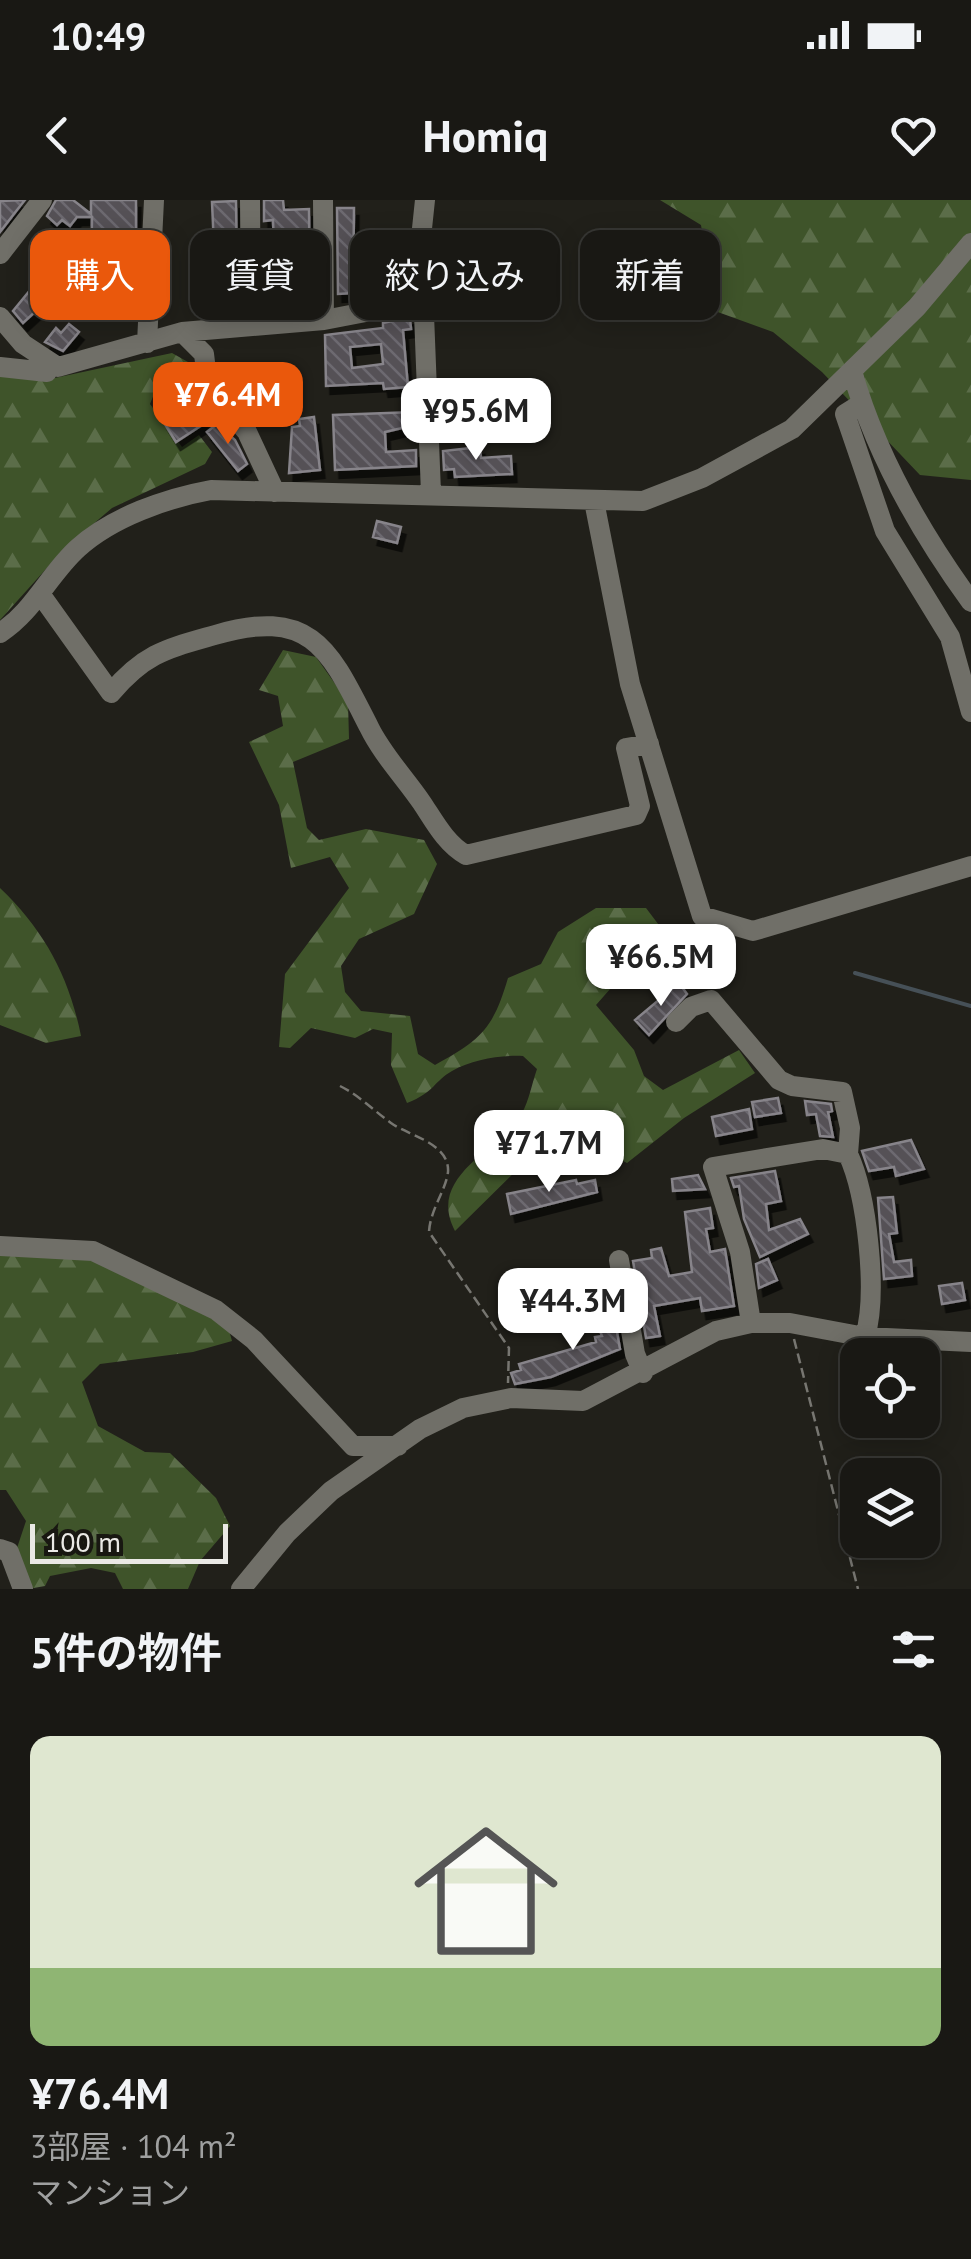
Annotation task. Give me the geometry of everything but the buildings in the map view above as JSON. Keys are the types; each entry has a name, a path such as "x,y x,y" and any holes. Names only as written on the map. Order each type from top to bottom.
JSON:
{"street":[{"path":"0,254 42,200"},
{"path":"146,342 154,200"},
{"path":"250,200 251,326"},
{"path":"323,200 323,230"},
{"path":"422,230 425,200"},
{"path":"0,633 40,595 77,548 175,497 211,490 430,492 594,502 643,501 738,460 792,429 917,307 971,243"},
{"path":"0,317 23,344 58,368 182,332 324,320"},
{"path":"424,320 430,492"},
{"path":"182,332 204,354 208,387 247,432 274,492"},
{"path":"0,367 47,372 50,364"},
{"path":"852,371 861,404 924,532 971,602"},
{"path":"861,404 845,414 885,531 950,637 971,712"},
{"path":"594,502 613,613 702,916 753,930 971,866"},
{"path":"40,595 112,693 137,663 216,634 273,624 312,637 350,684 370,731 438,826 466,856 636,815 640,806 626,748 649,744"},
{"path":"676,1022 691,1008 711,1000 779,1080 792,1086 842,1092 850,1128 848,1154 862,1205 871,1315 865,1336"},
{"path":"751,1324 740,1252 713,1167 823,1149 848,1154"},
{"path":"0,1246 93,1252 153,1278 216,1310 254,1340 353,1446 398,1446"},
{"path":"619,1260 635,1354 643,1373"},
{"path":"244,1588 286,1533 331,1491 442,1416 482,1402 511,1398 583,1401 643,1373 716,1331 751,1324 790,1323 865,1336 971,1342"},
{"path":"0,1549 9,1552 19,1568 23,1589"}],"path":[{"path":"340,1086 362,1098 393,1125 425,1139 444,1158 448,1172 430,1216 428,1232 509,1348 511,1398"},
{"path":"790,1323 858,1589"}],"green space":[{"path":"660,200 971,200 971,480 920,475 822,372 773,332 720,313 720,230 702,230 701,225"},
{"path":"172,353 188,362 192,374 158,384 150,404 182,447 199,435 212,452 205,464 112,508 64,549 0,620 0,371 50,379"},
{"path":"283,650 316,657 348,702 349,739 293,762 307,828 319,840 366,829 424,840 437,864 414,914 359,939 341,966 345,992 361,1011 410,1016 418,1054 435,1065 483,1031 497,1010 508,978 541,964 558,932 596,908 646,908 674,945 626,971 596,1005 634,1050 644,1076 663,1090 739,1050 755,1073 684,1118 627,1163 576,1137 529,1158 455,1231 449,1212 450,1195 457,1180 522,1113 537,1069 523,1056 478,1061 452,1071 407,1103 391,1065 392,1033 373,1029 355,1038 311,1028 290,1048 279,1047 285,974 349,888 330,857 291,868 279,805 249,742 283,726 278,696 259,690"},
{"path":"0,888 30,920 53,955 81,1036 46,1043 0,1025"},
{"path":"0,1244 88,1255 227,1323 232,1341 193,1352 100,1364 82,1382 98,1426 145,1452 170,1453 216,1498 230,1526 200,1561 188,1589 123,1589 115,1573 91,1568 50,1576 45,1586 28,1589 17,1548 26,1521 6,1490 0,1490"}],"waterway":[{"path":"855,973 971,1006"}]}
